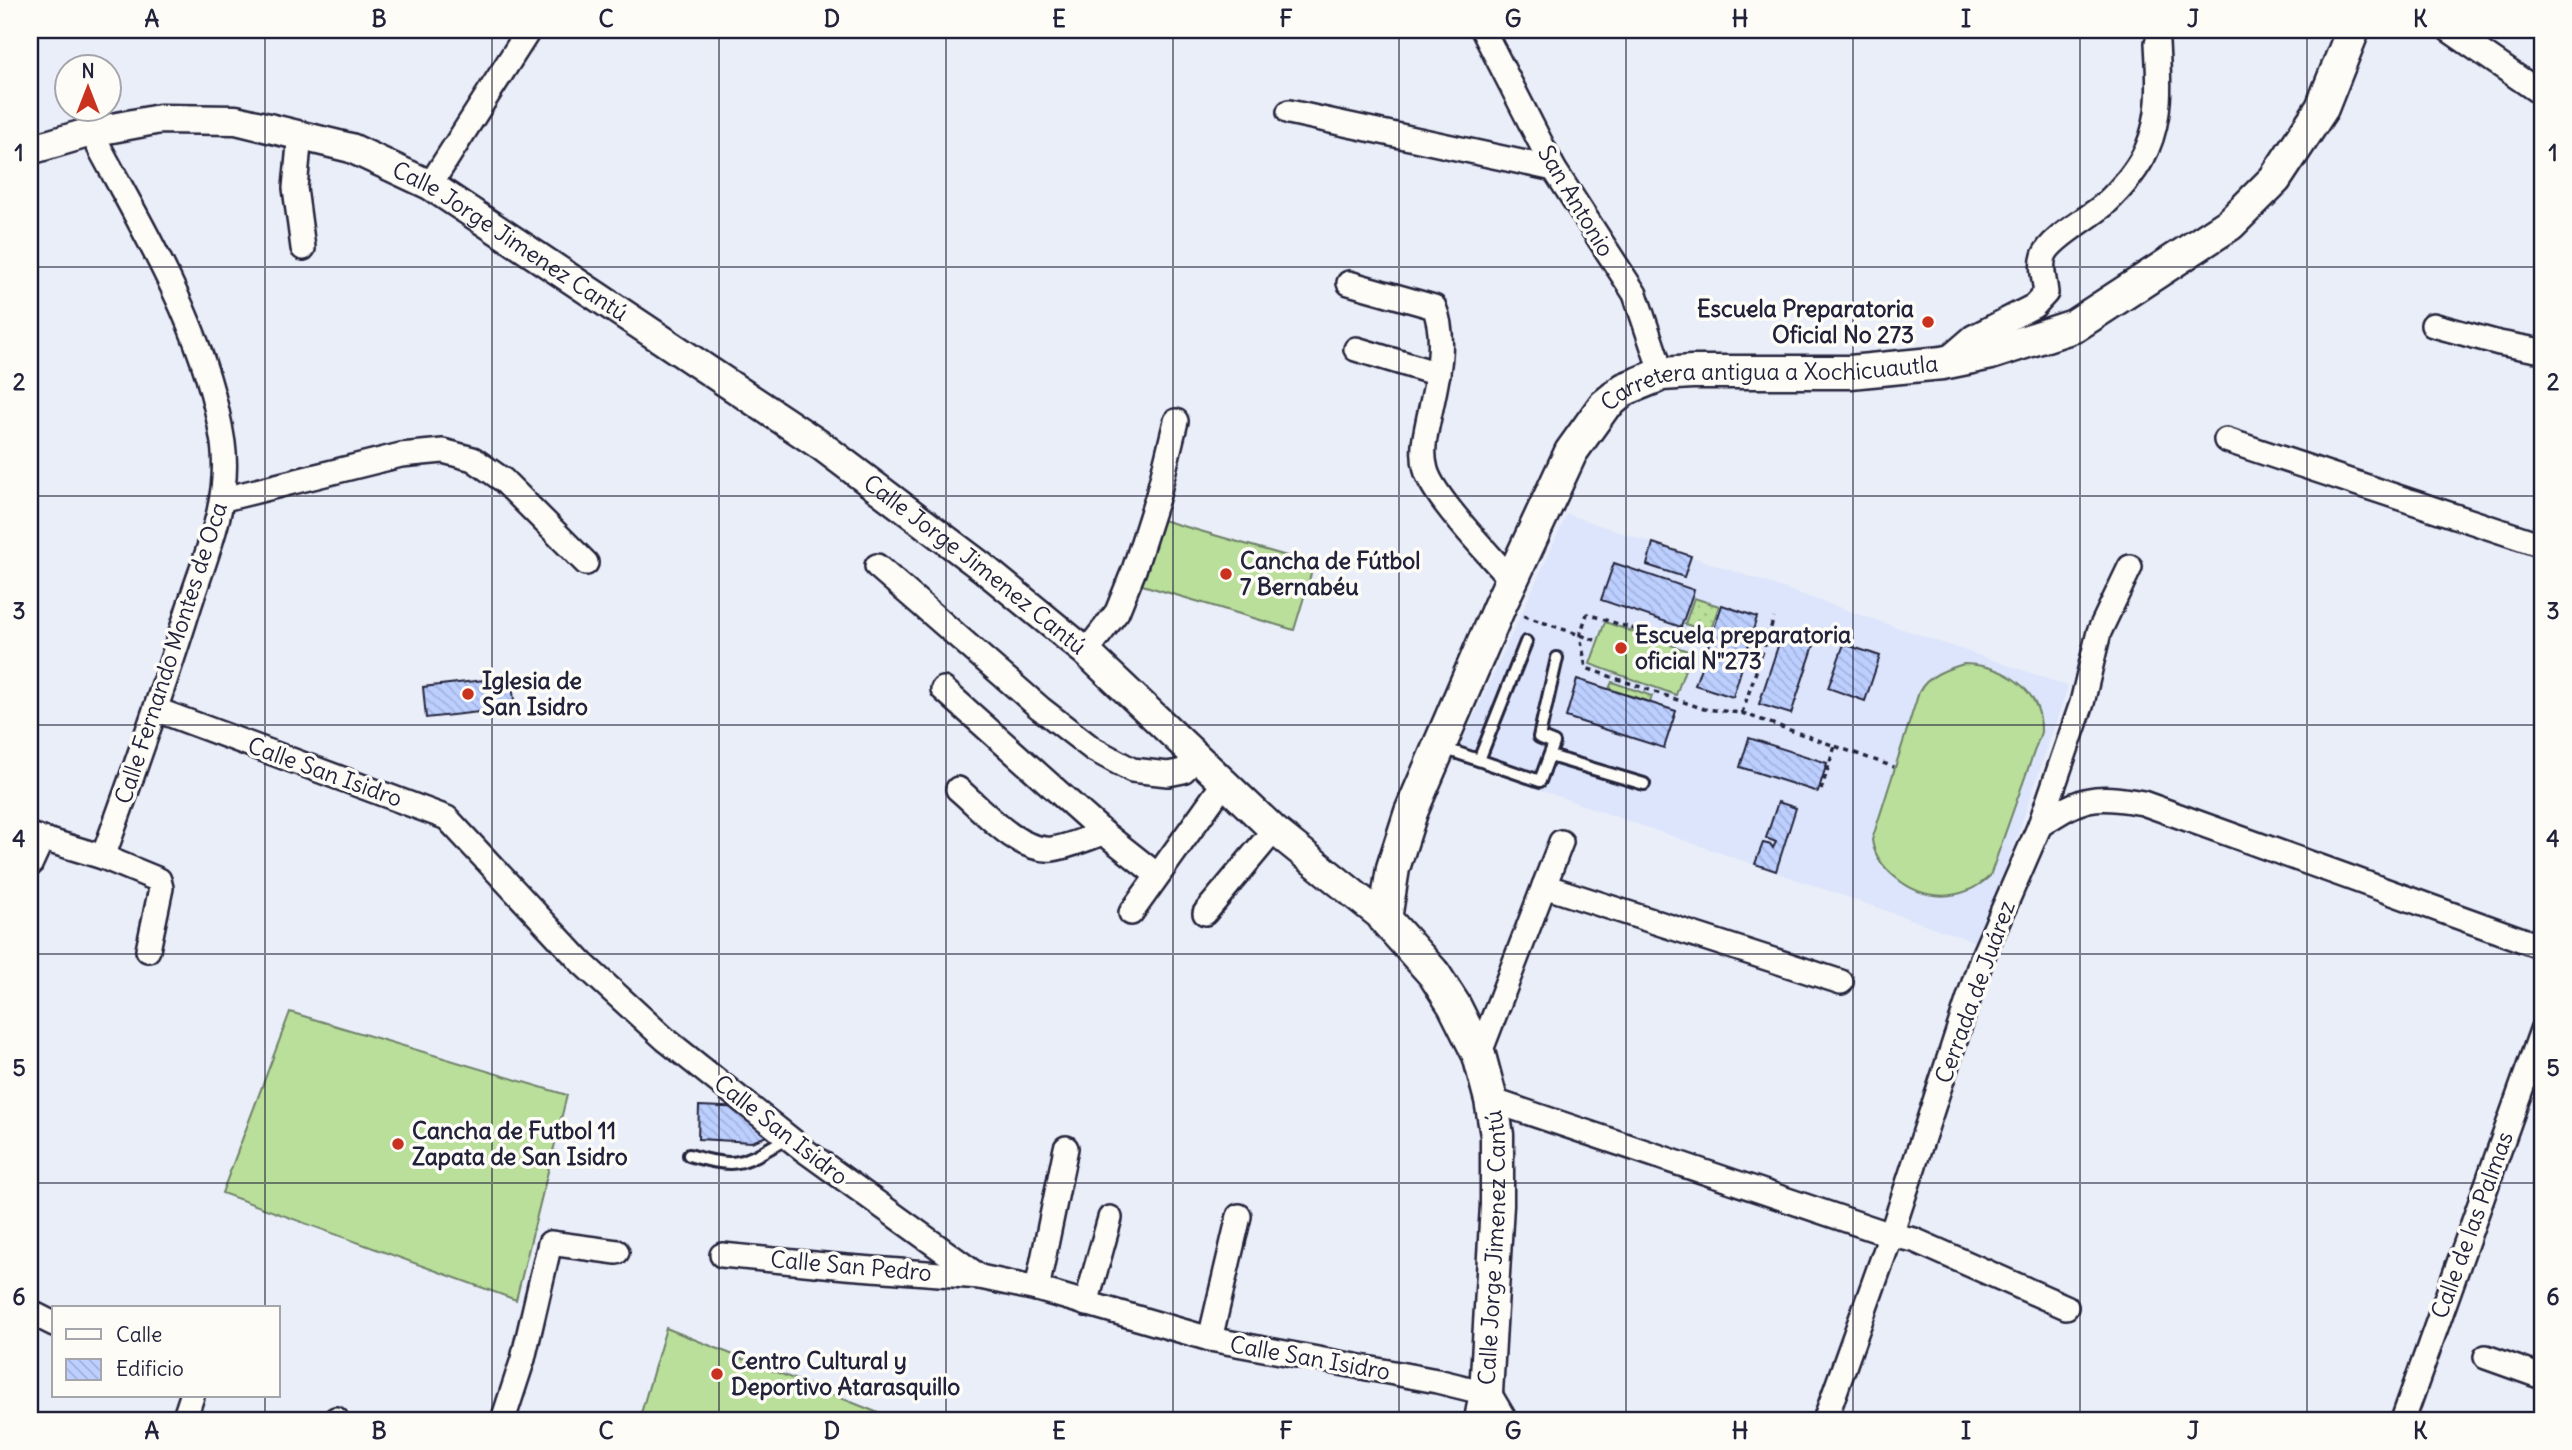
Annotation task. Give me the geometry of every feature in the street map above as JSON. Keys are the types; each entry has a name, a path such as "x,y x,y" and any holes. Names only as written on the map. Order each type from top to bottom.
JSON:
{"main road":[{"name":"Carretera antigua a Xochicuautla","path":"1385,919 1397,856 1411,812 1505,593 1571,453 1604,406 1625,389 1662,374 1850,372 1942,363 1990,353 2074,326 2230,224 2275,180 2322,108 2353,30"},
{"name":"Calle Jorge Jimenez Cantú","path":"1385,919 1434,974 1479,1055 1491,1100 1497,1135 1497,1205 1484,1407"}],"street":[{"name":"San Antonio","path":"1483,30 1554,169 1635,294 1662,374"},
{"path":"2449,30 2542,94"},
{"path":"430,185 527,33"},
{"path":"1942,363 1973,337 2034,306 2046,293 2042,269 2045,254 2053,244 2105,204 2133,172 2146,151 2154,130 2160,98 2157,43"},
{"path":"1289,112 1554,169"},
{"name":"Calle Jorge Jimenez Cantú","path":"30,150 91,132 160,118 236,120 352,148 430,185 823,447 982,567 1087,652 1274,830 1385,919"},
{"name":"Calle Fernando Montes de Oca","path":"91,132 173,286 200,350 211,386 223,445 224,499 157,710 103,858"},
{"path":"300,134 295,188 303,248"},
{"path":"1349,283 1434,307 1439,318 1438,374 1422,452 1426,472 1435,490 1505,593"},
{"path":"2434,325 2499,343 2542,351"},
{"path":"1356,349 1438,374"},
{"path":"1087,652 1117,612 1134,570 1158,495 1176,421"},
{"path":"2226,440 2542,545"},
{"path":"224,499 401,455 443,452 474,459 503,480 586,563"},
{"path":"877,566 1040,708 1093,749 1132,770 1168,774 1183,771 1197,758"},
{"name":"Cerrada de Juárez","path":"1825,1420 1891,1235 1982,958 2039,825 2082,703 2099,632 2130,568"},
{"path":"943,689 1104,833 1157,876"},
{"name":"Calle San Isidro","path":"157,710 447,818 582,963 665,1039 789,1137 980,1277 1037,1289 1210,1339 1437,1381 1484,1407"},
{"path":"1130,913 1224,783"},
{"path":"958,789 1018,841 1037,849 1054,848 1104,833"},
{"path":"2039,825 2075,802 2108,797 2143,803 2542,947"},
{"path":"1205,913 1274,830"},
{"path":"30,864 36,837 103,858 159,880 161,888 148,950"},
{"path":"1479,1055 1561,842"},
{"path":"1544,886 1841,982"},
{"name":"Calle de las Palmas","path":"2403,1420 2542,1030"},
{"path":"1491,1100 1891,1235 1914,1240 2066,1307"},
{"path":"1037,1289 1066,1148"},
{"path":"1210,1339 1239,1216"},
{"path":"1087,1304 1110,1219"},
{"path":"503,1420 523,1359 550,1243 617,1252"},
{"name":"Calle San Pedro","path":"722,1255 980,1277"},
{"path":"30,1312 52,1323"},
{"path":"2486,1357 2542,1377"},
{"path":"184,1420 191,1398"},
{"name":"Calle Jorge Jimenez Cantú","path":"1484,1407 1502,1420"}],"lane":[{"path":"1479,760 1525,642"},
{"path":"1440,748 1540,781 1555,743 1539,737 1557,658"},
{"path":"1549,756 1644,784"},
{"path":"689,1155 716,1163 741,1164 789,1137"}],"path":[{"path":"1505,593 1580,635 1598,641"},
{"path":"1705,636 1679,629 1675,642 1587,614 1580,635 1586,668 1704,709 1742,713 1894,767"},
{"path":"1742,713 1774,618"},
{"path":"1821,790 1835,746"}],"shaded area":[{"name":"Escuela preparatoria oficial N\"273","path":"1567,514 2068,686 1981,944 1454,760"}],"green space":[{"name":"Cancha de Fútbol 7 Bernabéu","path":"1159,519 1314,564 1294,630 1139,584"},
{"path":"1694,598 1719,606 1710,632 1685,624"},
{"path":"1605,622 1691,652 1676,695 1590,664"},
{"path":"1964,664 1993,669 2018,682 2035,703 2041,732 1990,876 1967,891 1943,896 1930,895 1906,885 1891,873 1877,856 1872,840 1919,692 1933,677"},
{"path":"1612,682 1652,696 1650,702 1609,689"},
{"name":"Cancha de Futbol 11 Zapata de San Isidro","path":"290,1012 567,1095 516,1300 222,1193"},
{"name":"Centro Cultural y Deportivo Atarasquillo","path":"666,1328 896,1420 639,1420"}],"building":[{"path":"1653,543 1691,556 1684,577 1647,565"},
{"path":"1614,563 1694,590 1681,627 1601,600"},
{"path":"1722,605 1757,617 1733,697 1695,685"},
{"path":"1782,634 1814,645 1791,714 1759,704"},
{"path":"1844,644 1880,656 1865,701 1828,688"},
{"name":"Iglesia de San Isidro","path":"502,678 512,685 514,700 506,709 426,718 423,687"},
{"path":"1577,679 1676,711 1664,748 1566,717"},
{"path":"1749,738 1827,763 1818,792 1740,767"},
{"path":"1778,802 1796,808 1776,871 1755,864 1763,843 1773,848 1776,842 1766,838"},
{"path":"699,1106 747,1108 779,1131 752,1142 698,1139"}],"place":[{"name":"Escuela Preparatoria Oficial No 273","path":"1928,322"},
{"name":"Cancha de Fútbol 7 Bernabéu","path":"1226,574"},
{"name":"Escuela preparatoria oficial N\"273","path":"1621,648"},
{"name":"Iglesia de San Isidro","path":"468,694"},
{"name":"Cancha de Futbol 11 Zapata de San Isidro","path":"398,1144"},
{"name":"Centro Cultural y Deportivo Atarasquillo","path":"717,1374"}]}
